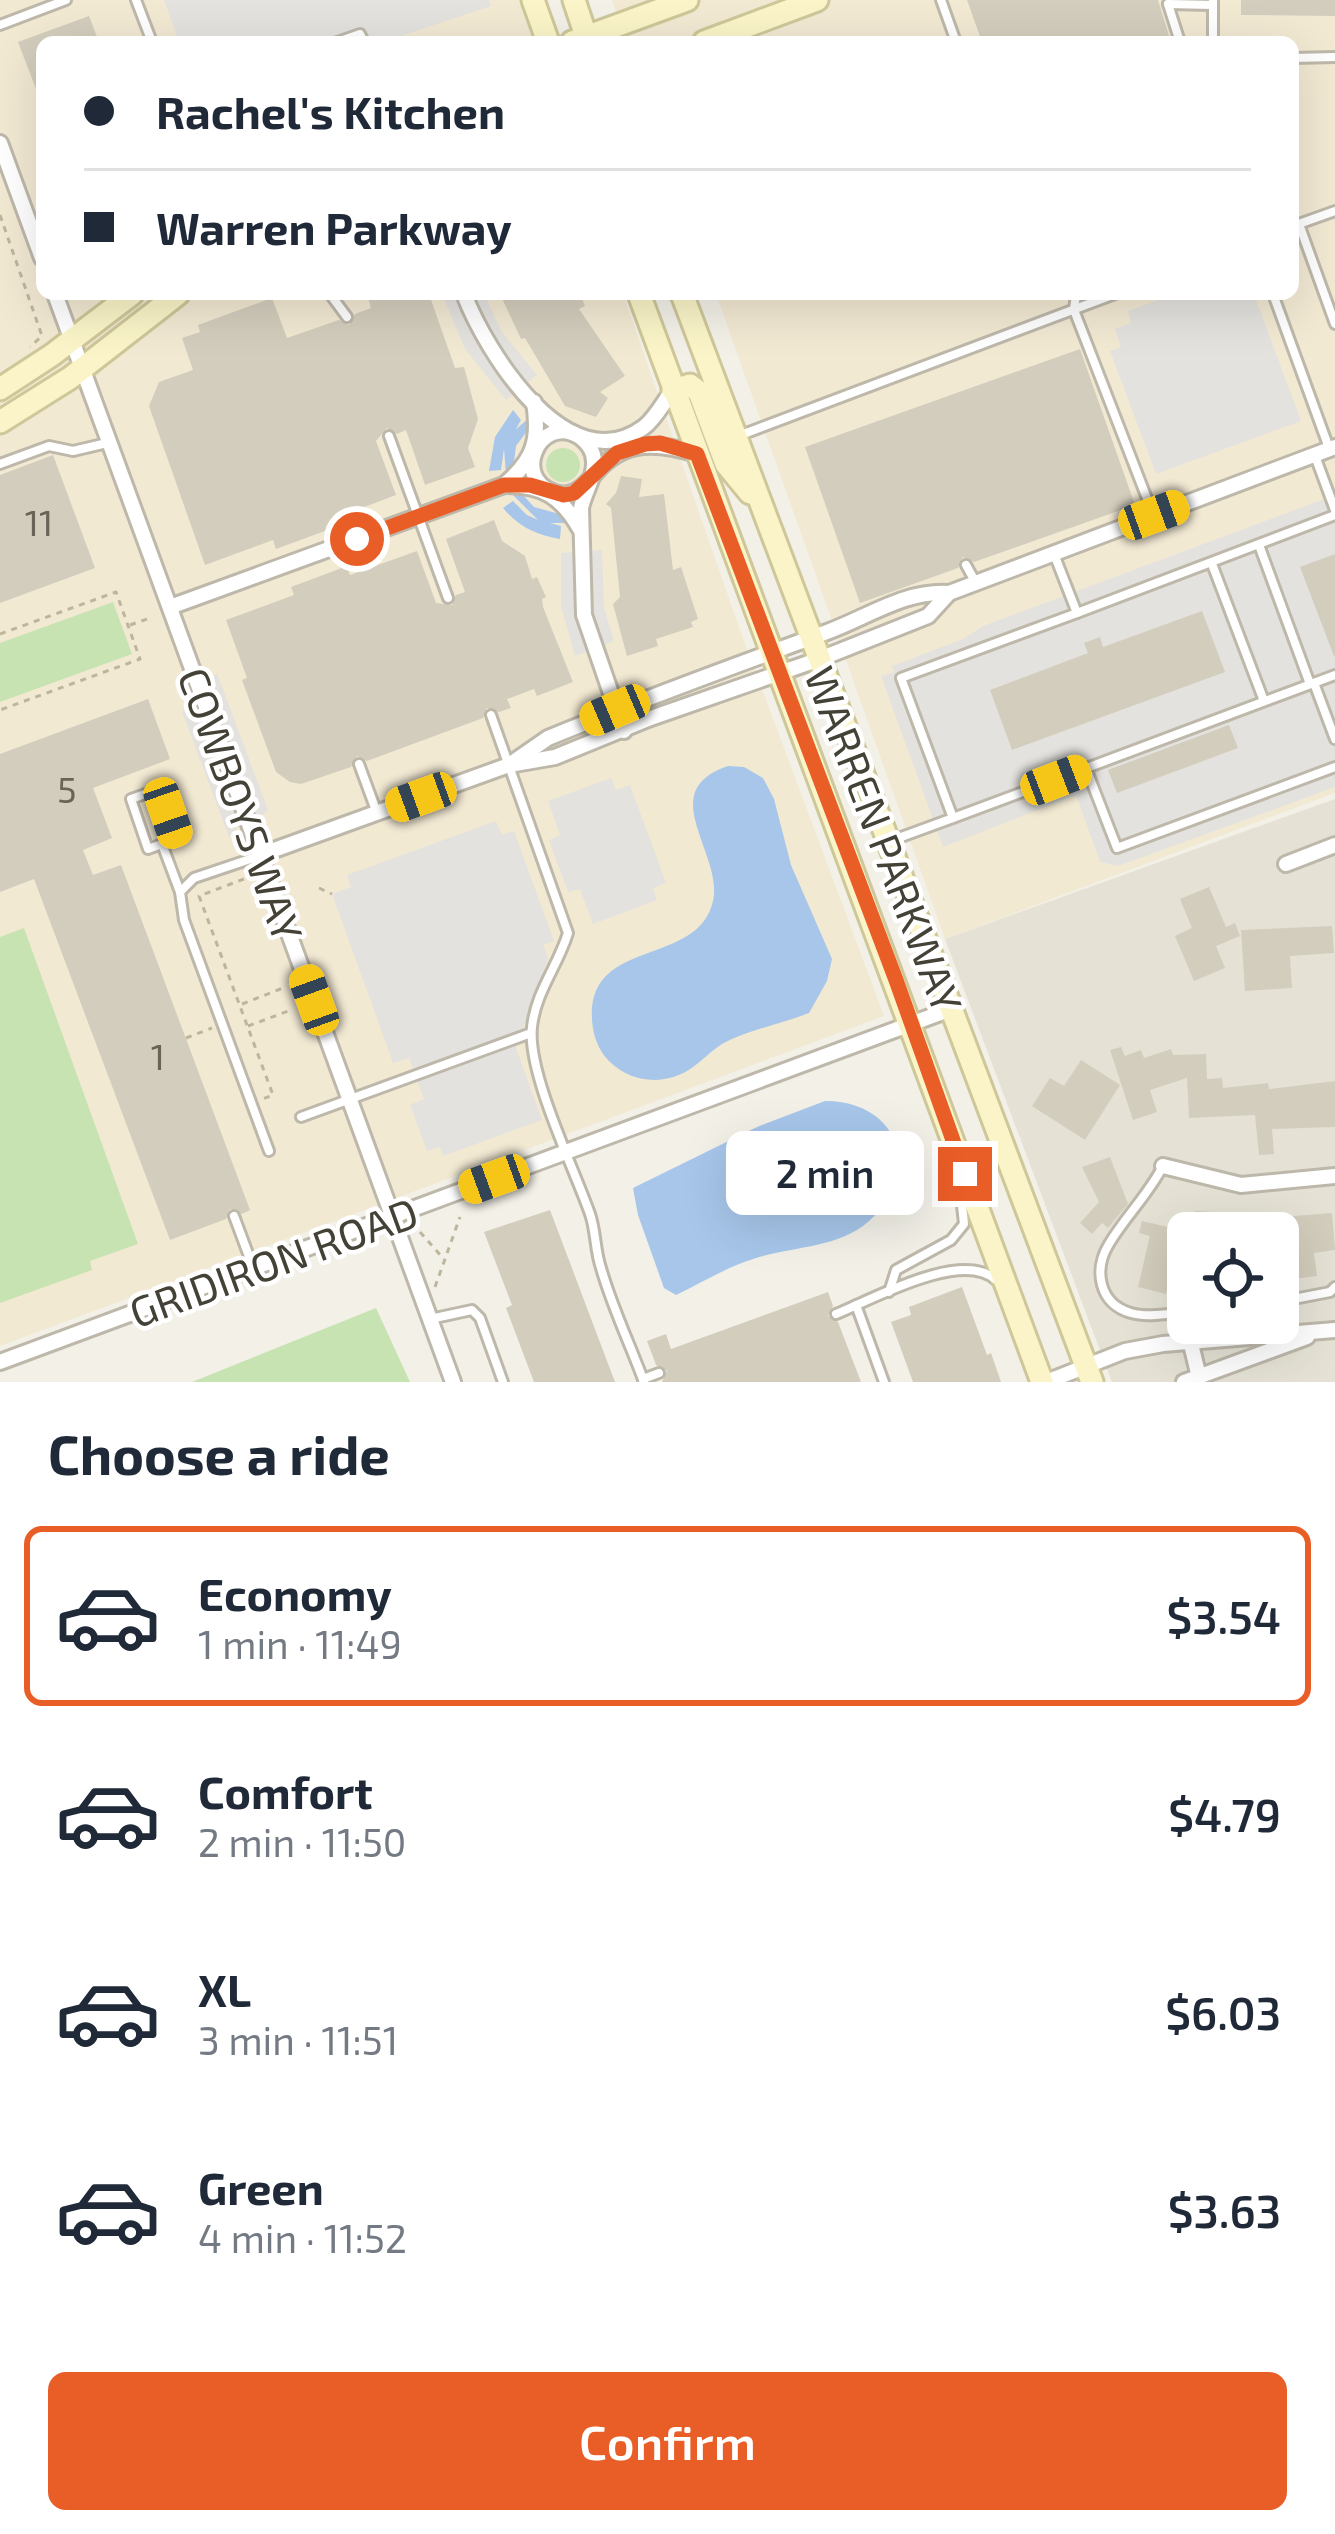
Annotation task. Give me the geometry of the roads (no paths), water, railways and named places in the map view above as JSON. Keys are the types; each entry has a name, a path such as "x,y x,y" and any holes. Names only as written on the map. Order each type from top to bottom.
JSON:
{"main road":[{"path":"533,0 546,36"},
{"path":"574,0 581,36"},
{"path":"595,36 687,0"},
{"path":"720,36 818,0"},
{"path":"0,389 124,300"},
{"path":"0,422 82,368 170,300"},
{"name":"WARREN PARKWAY","path":"641,300 1044,1382"},
{"name":"WARREN PARKWAY","path":"684,300 1089,1374"},
{"path":"673,390 690,385 699,392 726,464 759,503"}],"street":[{"path":"0,143 36,233"},
{"name":"COWBOYS WAY","path":"57,300 453,1382"},
{"path":"467,300 488,346 534,402 592,452 595,463 582,500 580,529 584,615 624,731"},
{"path":"170,607 504,485 574,493 646,426 673,390"},
{"path":"534,402 538,430 534,474 567,507 580,529"},
{"path":"504,485 548,436 660,443 697,454"},
{"path":"260,855 509,765 555,758 624,731 813,649 900,594 949,593 1326,450"},
{"path":"509,765 548,738 615,710 928,616 949,593"},
{"path":"1286,864 1335,845"},
{"name":"GRIDIRON ROAD","path":"0,1362 950,1009"},
{"path":"1163,1166 1241,1185 1334,1181"},
{"path":"1299,1334 1335,1330"},
{"path":"1190,1344 1191,1380 1317,1333"},
{"path":"1044,1382 1089,1374 1125,1352 1168,1344"}],"lane":[{"path":"0,25 66,0"},
{"path":"136,0 150,36"},
{"path":"941,0 954,36"},
{"path":"1181,36 1167,2 1213,3 1213,36"},
{"path":"1299,58 1335,57"},
{"path":"1299,224 1335,211"},
{"path":"1299,233 1335,324"},
{"path":"335,300 347,317"},
{"path":"1075,300 1074,310 1154,515"},
{"path":"734,437 1099,300"},
{"path":"953,818 901,678 1212,564 1335,512 1326,450 1275,300"},
{"path":"389,436 448,598"},
{"path":"0,464 49,446 85,451 110,442"},
{"path":"1259,545 1335,740"},
{"path":"1054,553 1077,613"},
{"path":"1212,564 1264,701"},
{"path":"966,565 976,583"},
{"path":"886,843 1335,675"},
{"path":"491,715 568,933 562,955 547,975 537,1001 531,1033 542,1085 643,1381 659,1373"},
{"path":"359,764 377,813"},
{"path":"1086,768 1117,848 1335,767"},
{"path":"159,789 177,838 162,844 148,849 131,799 159,789"},
{"path":"162,844 180,892 184,920 269,1151"},
{"path":"180,892 194,878 260,855"},
{"path":"302,1117 531,1033"},
{"path":"889,1292 896,1270 951,1240 964,1224 950,1132"},
{"path":"1163,1166 1106,1248 1100,1280 1109,1300 1124,1310 1136,1315 1167,1313"},
{"path":"234,1216 253,1268"},
{"path":"836,1314 951,1269 989,1273 1008,1290"},
{"path":"1299,1299 1335,1287"},
{"path":"856,1305 884,1382"},
{"path":"430,1319 472,1310 480,1318 503,1382"}],"water":[{"path":"513,410 521,420 516,430 529,418 530,427 516,446 513,470 506,474 504,449 501,470 489,471 495,437"},
{"path":"522,494 534,507 563,515 567,523 550,523 561,526 560,539 528,529 503,508 513,501 538,520 513,495"},
{"path":"728,766 744,767 763,778 774,799 791,865 832,959 827,981 809,1013 732,1039 683,1073 661,1080 639,1078 618,1069 599,1047 592,1020 595,994 607,975 624,963 687,936 703,922 713,901 714,883 693,807 696,791 706,777"},
{"path":"825,1101 851,1104 871,1113 896,1144 899,1163 885,1203 868,1222 842,1237 743,1262 676,1295 664,1288 633,1188 757,1127"}]}
